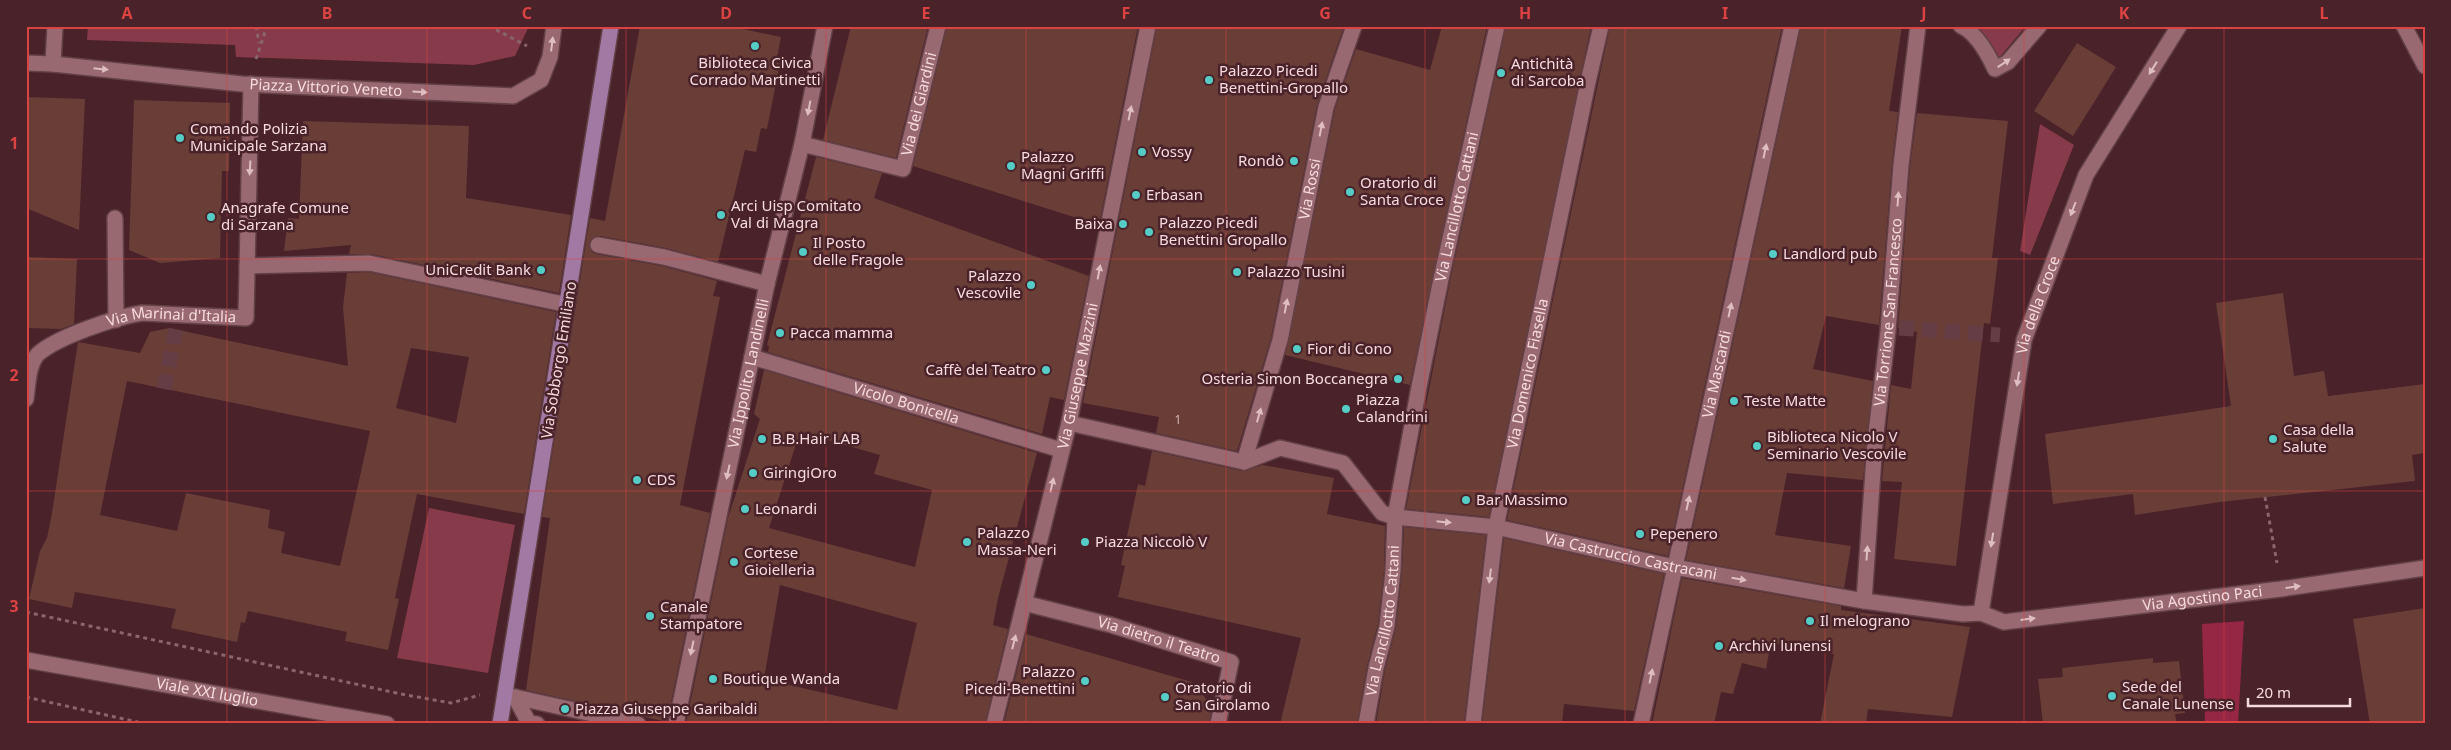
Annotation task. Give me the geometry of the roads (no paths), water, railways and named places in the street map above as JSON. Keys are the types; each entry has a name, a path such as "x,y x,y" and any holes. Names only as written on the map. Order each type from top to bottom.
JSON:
{"main road":[{"name":"Via Sobborgo Emiliano","path":"500,724 510,695 611,26"}],"street":[{"path":"53,64 55,26"},
{"name":"Piazza Vittorio Veneto","path":"26,63 53,64 251,84 513,96 541,80 550,57 554,26"},
{"name":"Via Ippolito Landinelli","path":"676,724 767,284 802,144 825,26"},
{"name":"Via dei Giardini","path":"802,144 902,169 938,26"},
{"name":"Via Giuseppe Mazzini","path":"994,724 1069,423 1148,26"},
{"name":"Via Rossi","path":"1242,462 1276,353 1326,107 1354,26"},
{"name":"Via Lancillotto Cattani","path":"1366,724 1376,668 1387,626 1393,572 1395,517 1419,388 1497,26"},
{"name":"Via Domenico Fiasella","path":"1473,724 1496,527 1588,82 1602,26"},
{"name":"Via Mascardi","path":"1641,724 1792,26"},
{"name":"Via Torrione San Francesco","path":"1864,601 1875,442 1888,331 1901,165 1918,26"},
{"path":"1961,26 1967,29 1989,54 1995,69 2008,62 2039,26"},
{"name":"Via della Croce","path":"1980,614 2024,340 2086,175 2179,26"},
{"path":"2404,26 2425,66"},
{"name":"Via Marinai d'Italia","path":"26,398 30,372 37,355 64,339 116,320 142,313 178,322 246,318 251,84"},
{"path":"115,218 116,320"},
{"path":"598,245 664,258 767,284"},
{"path":"247,266 369,263 560,303"},
{"name":"Vicolo Bonicella","path":"752,357 1061,450"},
{"path":"1069,423 1242,462 1280,448 1343,463 1382,513 1395,517"},
{"name":"Via Castruccio Castracani","path":"1395,517 1496,527 1674,567 1864,601"},
{"name":"Via Agostino Paci","path":"1980,614 2004,622 2281,589 2425,568"},
{"path":"1864,601 1963,614 1980,614"},
{"name":"Via dietro il Teatro","path":"1024,603 1111,625 1231,662 1218,724"},
{"name":"Viale XXI luglio","path":"26,660 387,724"},
{"path":"510,695 529,722 537,724"},
{"path":"510,695 638,724"}],"tunnel":[{"path":"1899,328 2000,335"},
{"path":"164,389 176,329"}],"place":[{"name":"Biblioteca Civica Corrado Martinetti","path":"755,46"},
{"name":"Antichità di Sarcoba","path":"1501,73"},
{"name":"Palazzo Picedi Benettini-Gropallo","path":"1209,80"},
{"name":"Comando Polizia Municipale Sarzana","path":"180,138"},
{"name":"Vossy","path":"1142,152"},
{"name":"Rondò","path":"1294,161"},
{"name":"Palazzo Magni Griffi","path":"1011,166"},
{"name":"Oratorio di Santa Croce","path":"1350,192"},
{"name":"Erbasan","path":"1136,195"},
{"name":"Arci Uisp Comitato Val di Magra","path":"721,215"},
{"name":"Anagrafe Comune di Sarzana","path":"211,217"},
{"name":"Baixa","path":"1123,224"},
{"name":"Palazzo Picedi Benettini Gropallo","path":"1149,232"},
{"name":"Il Posto delle Fragole","path":"803,252"},
{"name":"Landlord pub","path":"1773,254"},
{"name":"UniCredit Bank","path":"541,270"},
{"name":"Palazzo Tusini","path":"1237,272"},
{"name":"Palazzo Vescovile","path":"1031,285"},
{"name":"Pacca mamma","path":"780,333"},
{"name":"Fior di Cono","path":"1297,349"},
{"name":"Caffè del Teatro","path":"1046,370"},
{"name":"Osteria Simon Boccanegra","path":"1398,379"},
{"name":"Teste Matte","path":"1734,401"},
{"name":"Piazza Calandrini","path":"1346,409"},
{"name":"B.B.Hair LAB","path":"762,439"},
{"name":"Casa della Salute","path":"2273,439"},
{"name":"Biblioteca Nicolo V Seminario Vescovile","path":"1757,446"},
{"name":"GiringiOro","path":"753,473"},
{"name":"CDS","path":"637,480"},
{"name":"Bar Massimo","path":"1466,500"},
{"name":"Leonardi","path":"745,509"},
{"name":"Pepenero","path":"1640,534"},
{"name":"Palazzo Massa-Neri","path":"967,542"},
{"name":"Piazza Niccolò V","path":"1085,542"},
{"name":"Cortese Gioielleria","path":"734,562"},
{"name":"Canale Stampatore","path":"650,616"},
{"name":"Il melograno","path":"1810,621"},
{"name":"Archivi lunensi","path":"1719,646"},
{"name":"Boutique Wanda","path":"713,679"},
{"name":"Palazzo Picedi-Benettini","path":"1085,681"},
{"name":"Sede del Canale Lunense","path":"2112,696"},
{"name":"Oratorio di San Girolamo","path":"1165,697"},
{"name":"Piazza Giuseppe Garibaldi","path":"565,709"}]}
